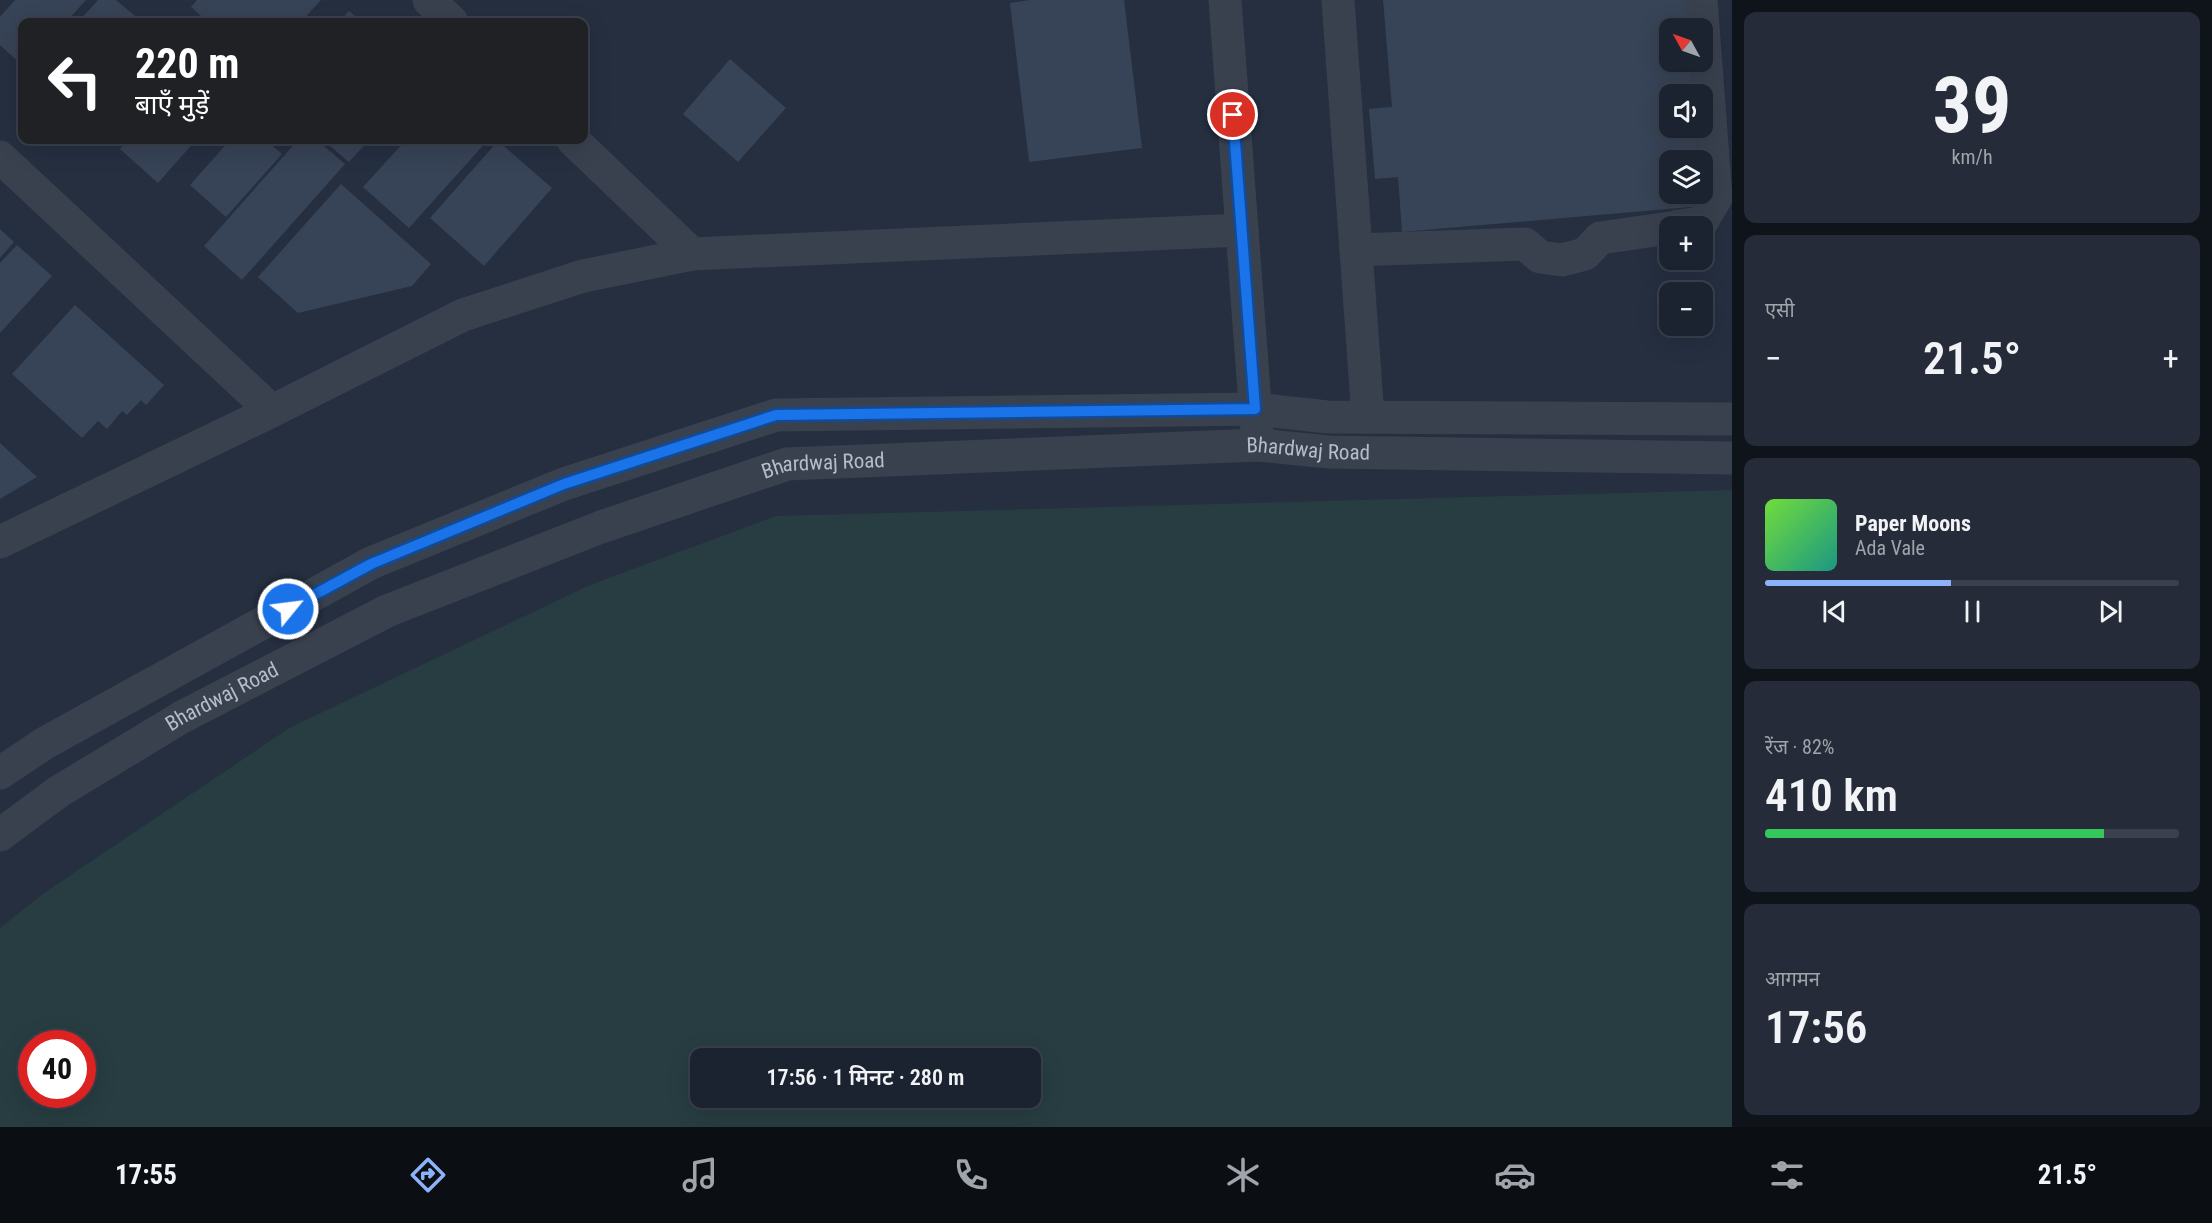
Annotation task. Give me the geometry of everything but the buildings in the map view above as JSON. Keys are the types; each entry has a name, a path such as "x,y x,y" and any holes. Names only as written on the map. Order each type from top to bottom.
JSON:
{"street":[{"path":"429,0 448,18"},
{"path":"1225,0 1258,445"},
{"path":"1338,0 1368,417"},
{"path":"1701,0 1716,198 1705,216"},
{"path":"577,144 692,254"},
{"path":"0,158 272,411"},
{"path":"0,542 272,411 463,315 583,276 692,254 1242,230"},
{"path":"1356,250 1525,244 1540,257 1563,260 1585,254 1600,238 1659,230"},
{"name":"Bhardwaj Road","path":"0,773 45,743 371,564 564,484 776,415 1255,409 1328,417 1732,419"},
{"name":"Bhardwaj Road","path":"0,835 58,792 182,717 387,611 601,527 787,464 1258,445 1329,452 1732,458"}],"green space":[{"path":"1732,490 1732,1127 0,1127 0,928 44,893 291,727 590,585 776,516"}],"route":[{"path":"288,609 371,564 564,484 776,415 1255,409 1233,115"}]}
